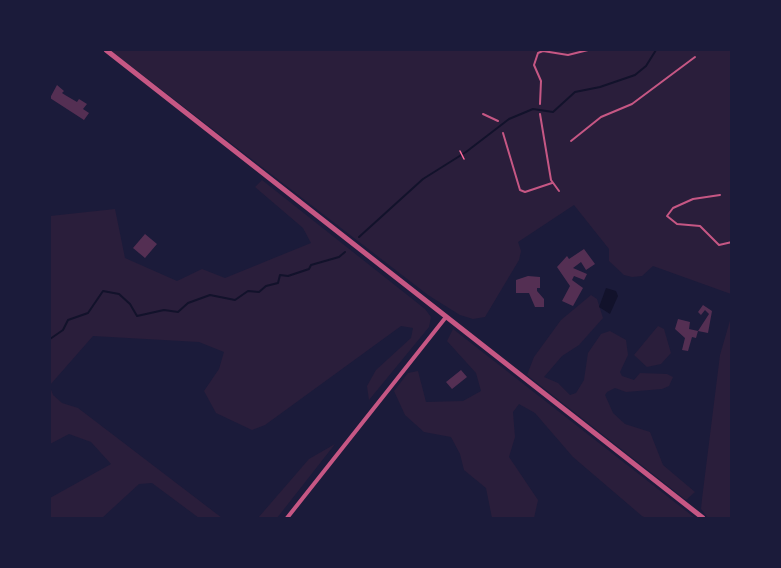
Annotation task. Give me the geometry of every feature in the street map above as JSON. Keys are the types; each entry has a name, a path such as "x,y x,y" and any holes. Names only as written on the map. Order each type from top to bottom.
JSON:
{"street":[{"path":"106,50 703,519"},
{"path":"287,519 446,317"}],"lane":[{"path":"540,104 541,81 534,65 538,53 543,51 568,55 588,50"},
{"path":"571,141 601,117 636,102 695,57"},
{"path":"483,114 498,121"},
{"path":"540,114 552,183 559,191"},
{"path":"503,133 520,190 525,192 552,183"},
{"path":"720,195 693,199 673,208 667,216 677,224 700,226 719,245 732,242"}],"path":[{"path":"460,151 464,159"}],"shaded area":[{"path":"110,50 731,50 731,294 653,266 642,276 624,275 609,261 609,249 574,205 518,242 521,251 519,260 485,317 473,319 460,315 428,295"},
{"path":"262,180 425,309 431,317 429,327 369,400 367,386 376,370 411,338 413,328 401,326 265,425 252,430 216,413 204,391 219,369 224,352 199,342 93,336 50,385 50,216 115,209 125,258 177,281 202,269 225,278 311,243 303,228 255,187"},
{"path":"606,288 616,291 618,296 610,314 599,307"},
{"path":"591,295 597,299 603,318 579,345 562,356 544,377 558,383 570,395 576,393 584,380 588,353 601,334 610,331 626,340 628,355 620,372 622,376 634,380 640,373 667,374 673,377 669,386 662,389 626,392 615,388 605,395 613,413 625,424 650,432 663,465 695,492 686,500 527,375 534,357 561,320"},
{"path":"731,317 731,518 708,518 701,509 702,499 720,355"},
{"path":"658,326 664,329 671,353 661,364 647,367 634,355"},
{"path":"453,329 695,518 646,518 642,516 573,457 535,413 519,404 513,412 515,437 509,457 538,500 534,518 492,518 486,488 464,470 460,454 451,437 424,432 405,415 394,391 408,373 418,371 426,402 463,401 481,391 476,373 447,341"},
{"path":"50,387 53,395 62,403 78,408 222,518 199,518 152,483 139,484 102,518 50,518 50,498 111,464 91,442 69,434 50,444"},
{"path":"335,444 277,518 258,518 309,459"}],"building":[{"path":"57,85 65,95 77,102 79,99 87,104 83,109 89,113 84,120 50,98"},
{"path":"145,234 157,244 145,258 133,248"},
{"path":"584,249 595,264 586,270 581,262 573,268 587,274 584,280 574,276 572,280 583,288 573,306 562,301 570,286 557,267 567,256 569,259"},
{"path":"528,276 540,277 540,288 537,288 537,291 544,299 544,307 535,307 529,293 516,293 516,280"},
{"path":"703,305 712,311 708,333 698,331 709,314 705,310 701,315 698,312"},
{"path":"678,319 690,322 689,329 698,331 696,338 692,337 688,351 682,350 685,338 675,329"},
{"path":"461,370 467,377 452,389 446,382"}],"waterway":[{"path":"359,237 423,179 466,152 509,119 533,109 553,112 575,92 600,87 635,75 646,66 656,50"},
{"path":"50,339 63,330 68,320 88,313 103,291 119,294 130,304 137,316 164,310 178,312 188,303 210,295 235,300 248,291 259,292 266,286 278,283 280,275 288,276 309,269 311,265 339,257 345,252"}]}
